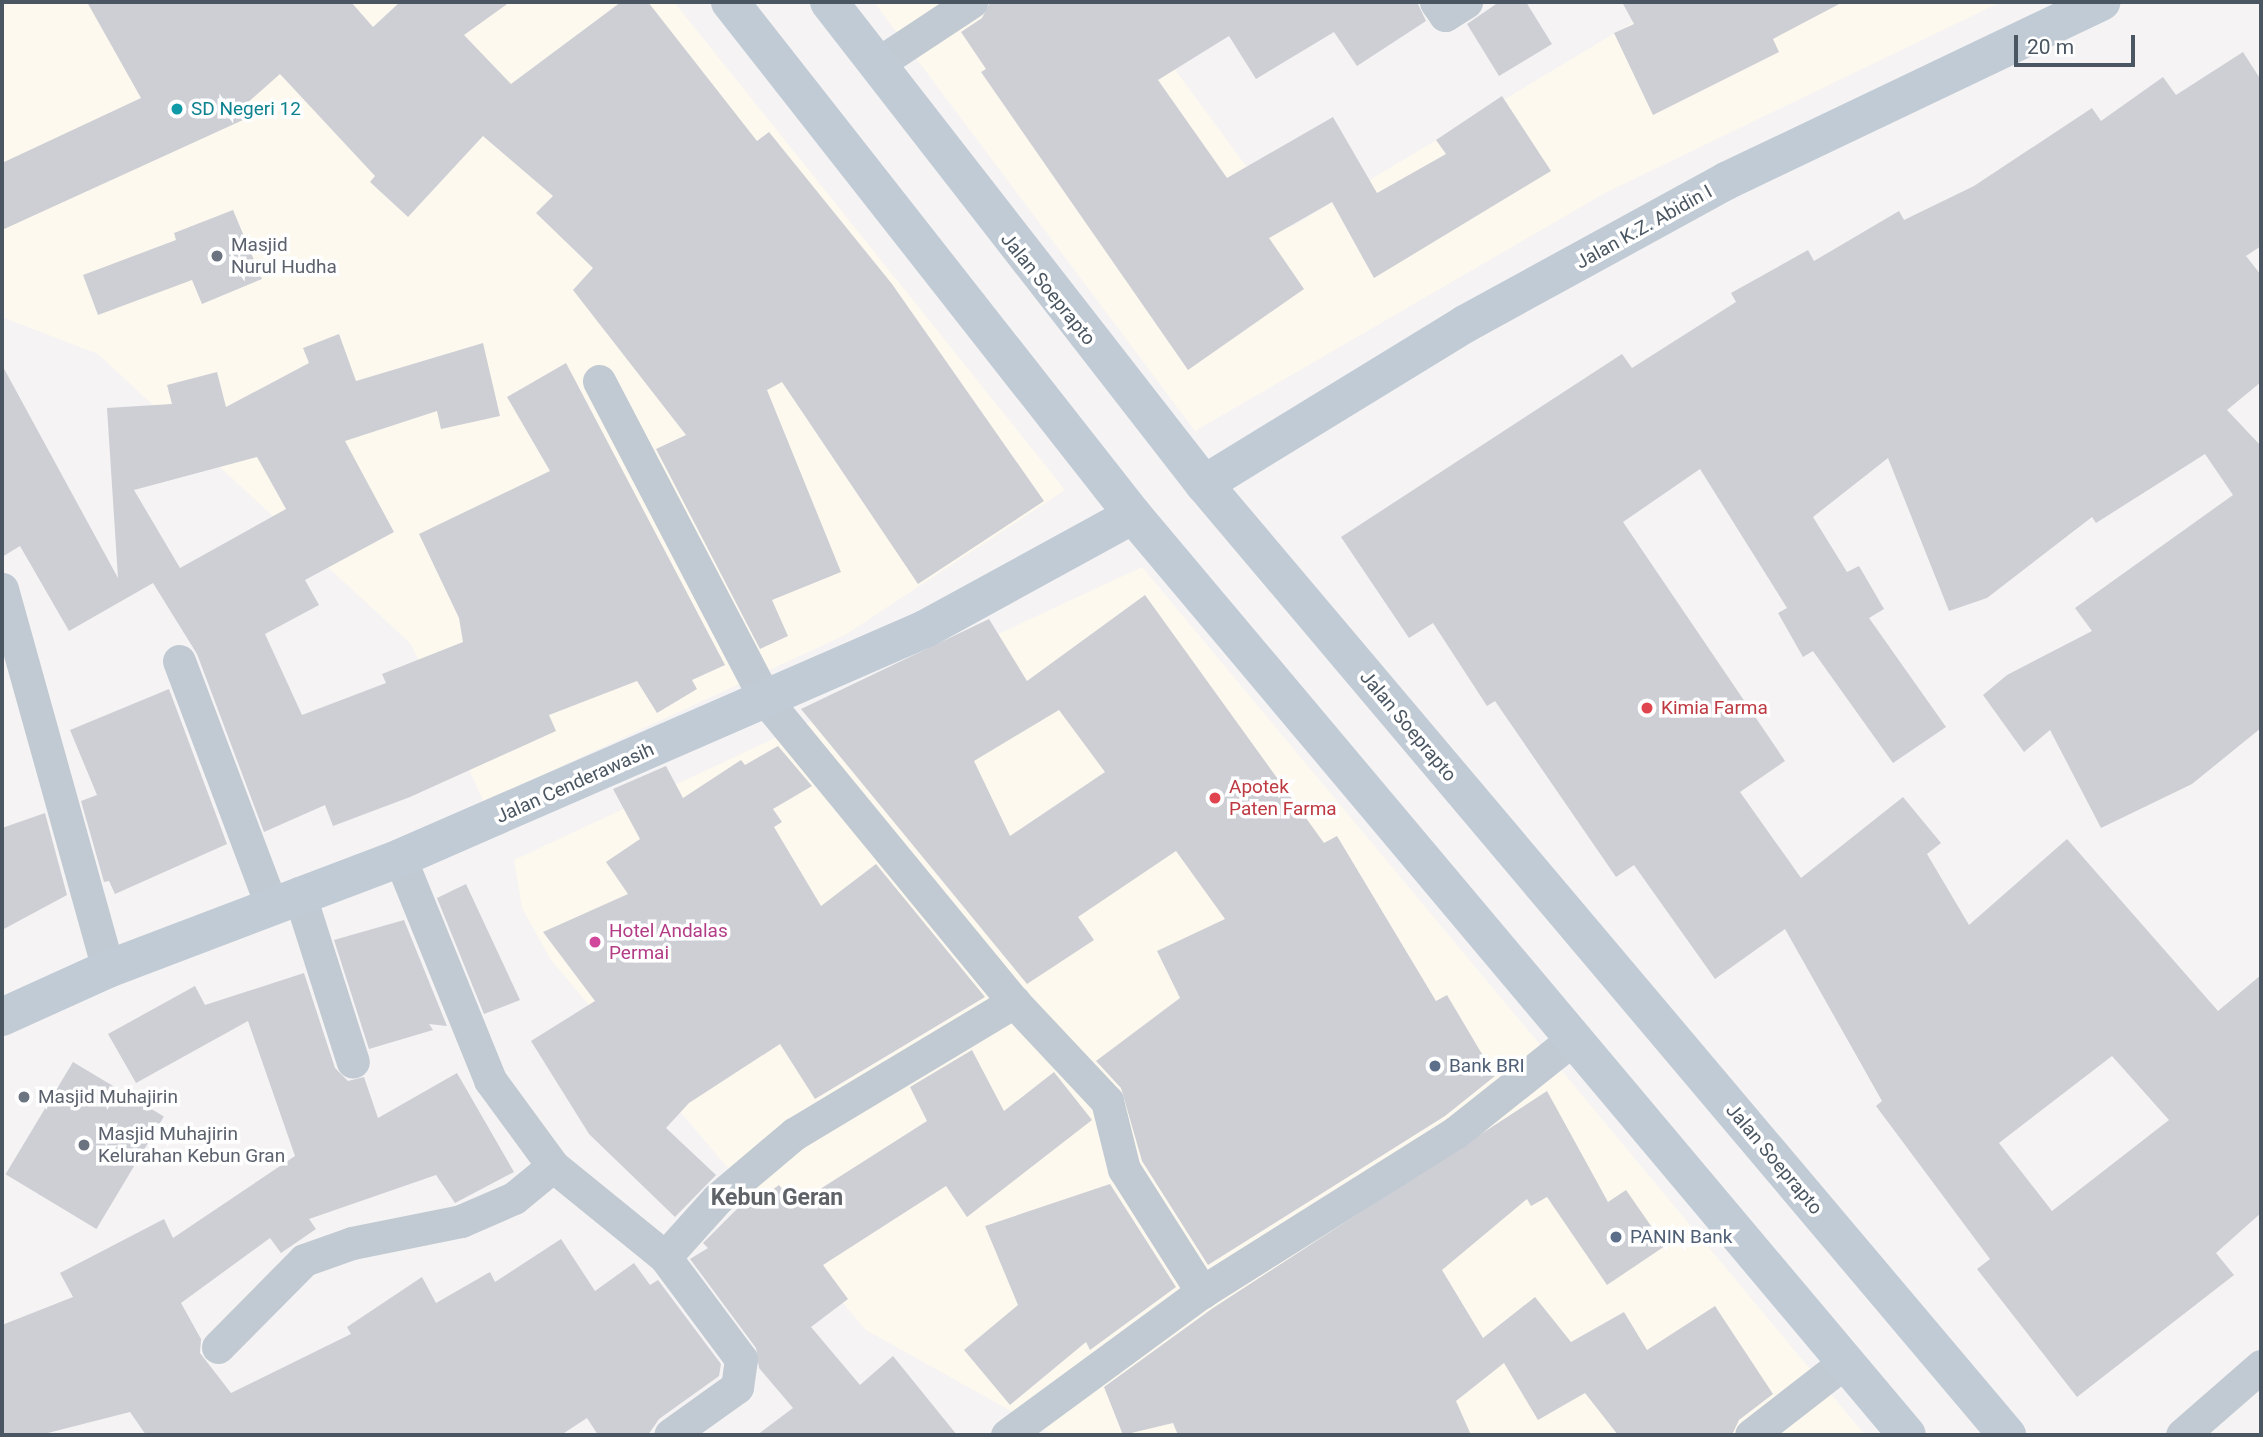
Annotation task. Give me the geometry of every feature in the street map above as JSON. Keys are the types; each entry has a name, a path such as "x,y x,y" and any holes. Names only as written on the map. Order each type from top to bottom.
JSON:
{"main road":[{"path":"730,2 1133,515 1908,1435"},
{"name":"Jalan Soeprapto","path":"829,2 1204,484 2007,1435"},
{"name":"Jalan K.Z. Abidin I","path":"1204,484 1465,324 1726,181 2101,2"},
{"name":"Jalan Cenderawasih","path":"2,1017 108,969 285,899 400,858 925,629 1133,515"}],"street":[{"path":"877,64 971,2"},
{"path":"599,381 765,699 1014,1002 1107,1101 1124,1169 1202,1292"},
{"path":"2,589 108,969"},
{"path":"179,662 285,899 353,1062"},
{"path":"400,858 490,1080 554,1166 665,1257 734,1344 743,1369 737,1387 670,1435"},
{"path":"665,1257 717,1199 793,1134 1014,1002"},
{"path":"1007,1435 1202,1292 1456,1132 1574,1038"},
{"path":"218,1347 304,1260 333,1248 461,1221 514,1198 554,1166"},
{"path":"1751,1435 1845,1362"},
{"path":"2182,1435 2261,1366"}],"shaded area":[{"path":"2,2 674,2 1065,490 845,635 484,802 411,644 98,354 2,317"},
{"path":"874,2 1125,2 1291,227 1667,2 2001,2 1605,193 1195,431"},
{"path":"1142,567 1865,1435 1054,1435 866,1330 551,960 522,908 514,860"}],"building":[{"path":"87,2 351,2 373,27 400,2 510,2 464,35 511,84 621,2 648,2 757,141 769,132 892,284 1044,501 918,584 782,382 767,390 841,572 772,600 788,636 760,649 656,449 686,435 573,290 593,268 536,213 553,196 483,136 408,217 370,182 375,176 280,74 238,111 243,120 2,230 2,163 141,98"},
{"path":"990,2 1417,2 1426,21 1357,66 1334,32 1256,79 1229,36 1158,80 1227,178 1333,117 1377,193 1446,154 1436,140 1502,96 1551,171 1374,278 1332,202 1269,238 1304,289 1188,370 981,72 986,69 961,32 982,18"},
{"path":"1499,2 1526,2 1552,44 1499,76 1467,24"},
{"path":"1622,2 1843,2 1773,39 1779,52 1653,115 1614,33 1634,24"},
{"path":"2243,52 2261,80 2261,246 2246,256 2261,275 2261,382 2227,410 2261,446 2261,728 2192,784 2101,828 2050,730 2024,752 1983,695 2007,675 2092,631 2075,608 2233,495 2205,454 2096,523 2092,517 1987,598 1949,611 1888,458 1813,517 1847,572 1859,566 1884,609 1869,618 1946,727 1893,763 1813,651 1803,657 1778,613 1787,608 1700,469 1623,522 1785,761 1740,792 1801,878 1903,797 1941,843 1927,854 1969,925 2067,839 2218,1011 2261,975 2261,1213 2216,1253 2234,1275 2077,1397 1977,1269 1990,1259 1876,1106 1882,1101 1785,929 1715,979 1634,865 1616,877 1495,701 1487,706 1433,623 1409,638 1341,537 1622,354 1632,368 1736,302 1731,293 1808,250 1814,261 1899,211 1904,220 1974,186 2092,108 2101,121 2163,77 2176,95","holes":["2112,1056 2169,1120 2052,1211 1999,1143"]},
{"path":"233,210 262,279 202,304 192,280 98,315 83,275 176,240 174,233"},
{"path":"339,334 356,381 483,343 500,416 441,429 437,411 345,441 394,532 305,580 319,605 265,634 302,715 386,683 382,674 463,642 459,618 419,534 550,471 507,397 566,363 725,665 692,680 697,689 657,713 637,681 549,715 556,731 410,797 333,826 325,805 264,832 197,654 153,583 69,631 20,546 2,557 2,365 118,578 107,408 172,404 167,385 217,372 226,407 309,363 303,348","holes":["257,457 286,509 180,568 134,490"]},
{"path":"1145,595 1324,843 1337,836 1436,1001 1447,995 1495,1076 1445,1116 1208,1265 1142,1161 1121,1088 1096,1061 1180,998 1157,951 1225,919 1176,851 1078,917 1094,940 1027,984 801,709 989,619 1027,681","holes":["1059,710 1105,772 1010,836 974,761"]},
{"path":"169,689 227,844 115,894 109,881 104,882 81,801 97,795 70,730"},
{"path":"778,746 812,786 773,809 782,822 774,827 821,906 876,864 985,997 815,1099 780,1044 689,1103 666,1128 716,1175 675,1217 589,1134 531,1041 595,1001 543,932 628,894 606,862 640,839 613,789 666,766 683,798 741,760 745,765"},
{"path":"45,813 67,895 2,930 2,828"},
{"path":"466,884 520,1000 484,1014 437,898"},
{"path":"404,920 447,1026 429,1024 433,1030 369,1049 334,940"},
{"path":"304,973 335,1068 348,1081 364,1077 378,1118 457,1073 514,1172 455,1203 436,1175 309,1219 316,1229 281,1253 270,1238 181,1303 201,1339 200,1353 231,1393 351,1334 347,1327 422,1277 436,1303 490,1272 495,1282 561,1239 595,1291 634,1263 650,1285 658,1280 721,1364 719,1376 659,1419 648,1435 598,1435 587,1418 561,1435 146,1435 130,1412 40,1435 2,1435 2,1325 73,1297 60,1273 164,1219 173,1238 295,1156 248,1021 136,1083 108,1034 195,986 205,1005"},
{"path":"972,1050 1004,1111 1054,1072 1092,1120 967,1217 946,1186 823,1265 848,1299 811,1327 860,1385 893,1356 957,1435 757,1435 793,1408 759,1368 756,1348 690,1259 708,1248 703,1243 744,1202 749,1207 779,1185 795,1205 927,1121 910,1087"},
{"name":"Masjid Muhajirin Kelurahan Kebun Gran","path":"73,1062 164,1117 96,1229 6,1174"},
{"path":"1547,1091 1608,1202 1626,1190 1665,1246 1607,1285 1547,1197 1531,1206 1527,1199 1442,1270 1483,1338 1535,1297 1571,1342 1624,1312 1647,1350 1715,1306 1773,1394 1739,1420 1732,1435 1618,1435 1585,1393 1538,1420 1504,1363 1456,1401 1471,1435 1178,1435 1173,1423 1123,1435 1104,1387 1213,1308"},
{"path":"1110,1184 1176,1287 1090,1350 1086,1342 1010,1405 964,1350 1018,1305 985,1226"}],"place":[{"name":"SD Negeri 12","path":"177,109"},
{"name":"Masjid Nurul Hudha","path":"217,256"},
{"name":"Kimia Farma","path":"1647,708"},
{"name":"Apotek Paten Farma","path":"1215,798"},
{"name":"Hotel Andalas Permai","path":"595,942"},
{"name":"Bank BRI","path":"1435,1066"},
{"name":"Masjid Muhajirin","path":"24,1097"},
{"name":"Masjid Muhajirin Kelurahan Kebun Gran","path":"84,1145"},
{"name":"PANIN Bank","path":"1616,1237"}],"district":[{"name":"Kebun Geran","path":"777,1198"}]}
